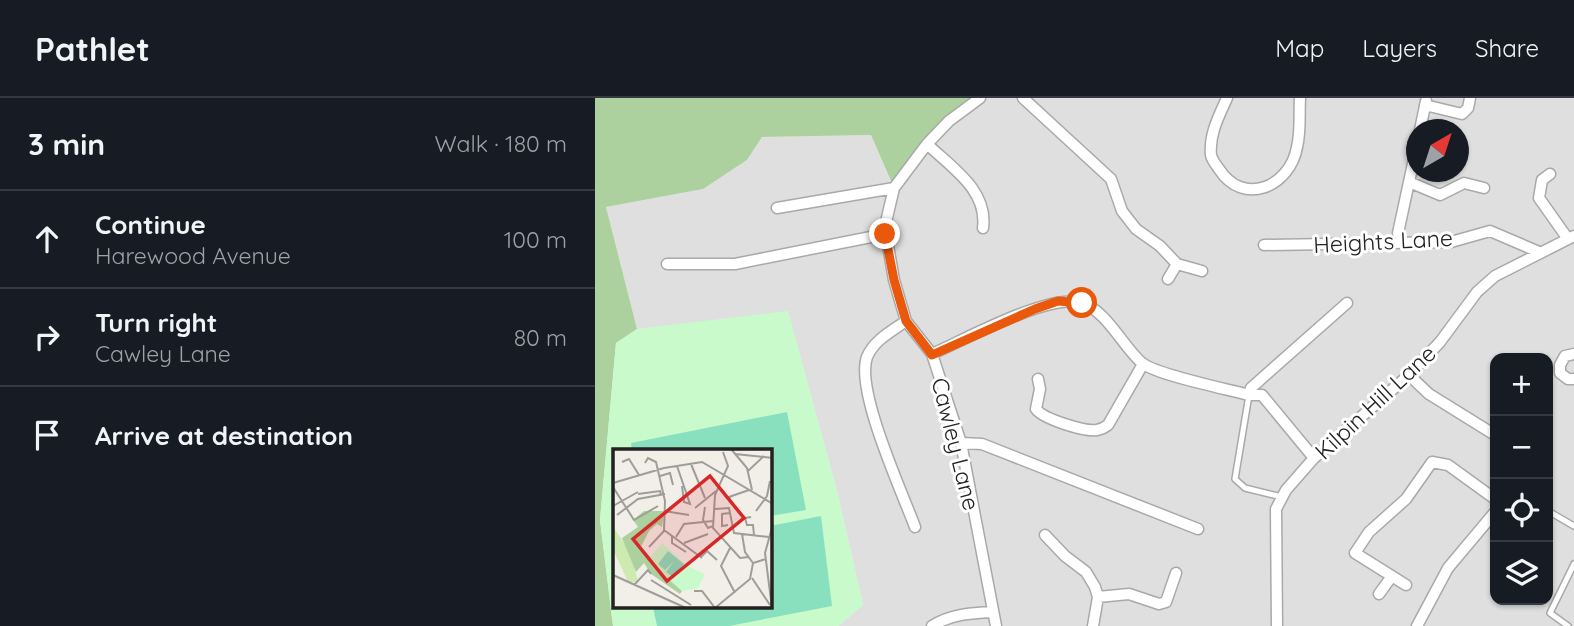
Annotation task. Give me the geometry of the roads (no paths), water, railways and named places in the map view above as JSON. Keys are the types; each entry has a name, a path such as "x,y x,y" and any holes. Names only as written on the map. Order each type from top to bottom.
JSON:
{"street":[{"name":"Cawley Lane","path":"980,98 949,121 927,144 894,188 885,234 906,321 932,355 961,443 996,626"},
{"path":"1023,98 1111,179 1122,211 1136,229 1160,246 1177,264 1202,271"},
{"path":"1227,98 1213,128 1211,157 1226,180 1247,190 1268,188 1285,175 1297,149 1300,98"},
{"path":"1422,119 1425,100 1462,114 1468,108 1471,98"},
{"path":"927,144 978,192 989,215 983,228"},
{"path":"1551,174 1542,180 1539,198 1571,238"},
{"path":"1398,233 1409,182 1440,195 1464,183 1484,188"},
{"path":"777,208 894,188"},
{"name":"Heights Lane","path":"1264,246 1451,242 1490,231 1539,253"},
{"path":"667,264 736,264 885,234"},
{"name":"Kilpin Hill Lane","path":"1277,626 1276,509 1301,471 1409,375 1440,342 1478,292 1495,276 1571,238"},
{"path":"1168,279 1177,264"},
{"path":"932,355 1058,301 1082,303 1105,319 1143,364 1161,372 1249,396 1262,395 1314,457"},
{"path":"1249,396 1251,388 1347,303"},
{"path":"906,321 877,342 867,358 865,376 873,414 915,527"},
{"path":"1574,354 1565,356 1560,365 1560,373 1568,379 1574,379"},
{"path":"1038,379 1040,389 1036,410 1040,415 1093,431 1101,430 1108,425 1143,364"},
{"path":"1409,375 1429,394 1490,432"},
{"path":"961,443 982,444 1198,529"},
{"path":"1406,584 1351,558 1369,532 1406,499 1432,463 1448,465 1490,495"},
{"path":"1417,626 1448,568 1490,518"},
{"path":"1045,535 1065,556 1086,572 1098,597 1093,626"},
{"path":"1098,597 1129,594 1159,604 1166,602 1176,573"},
{"path":"1379,594 1392,576"},
{"path":"932,626 949,617 965,613 993,612"}],"lane":[{"path":"1249,396 1235,479 1245,488 1282,497"},
{"path":"1553,513 1574,526"},
{"path":"1569,626 1550,613 1574,564"}]}
